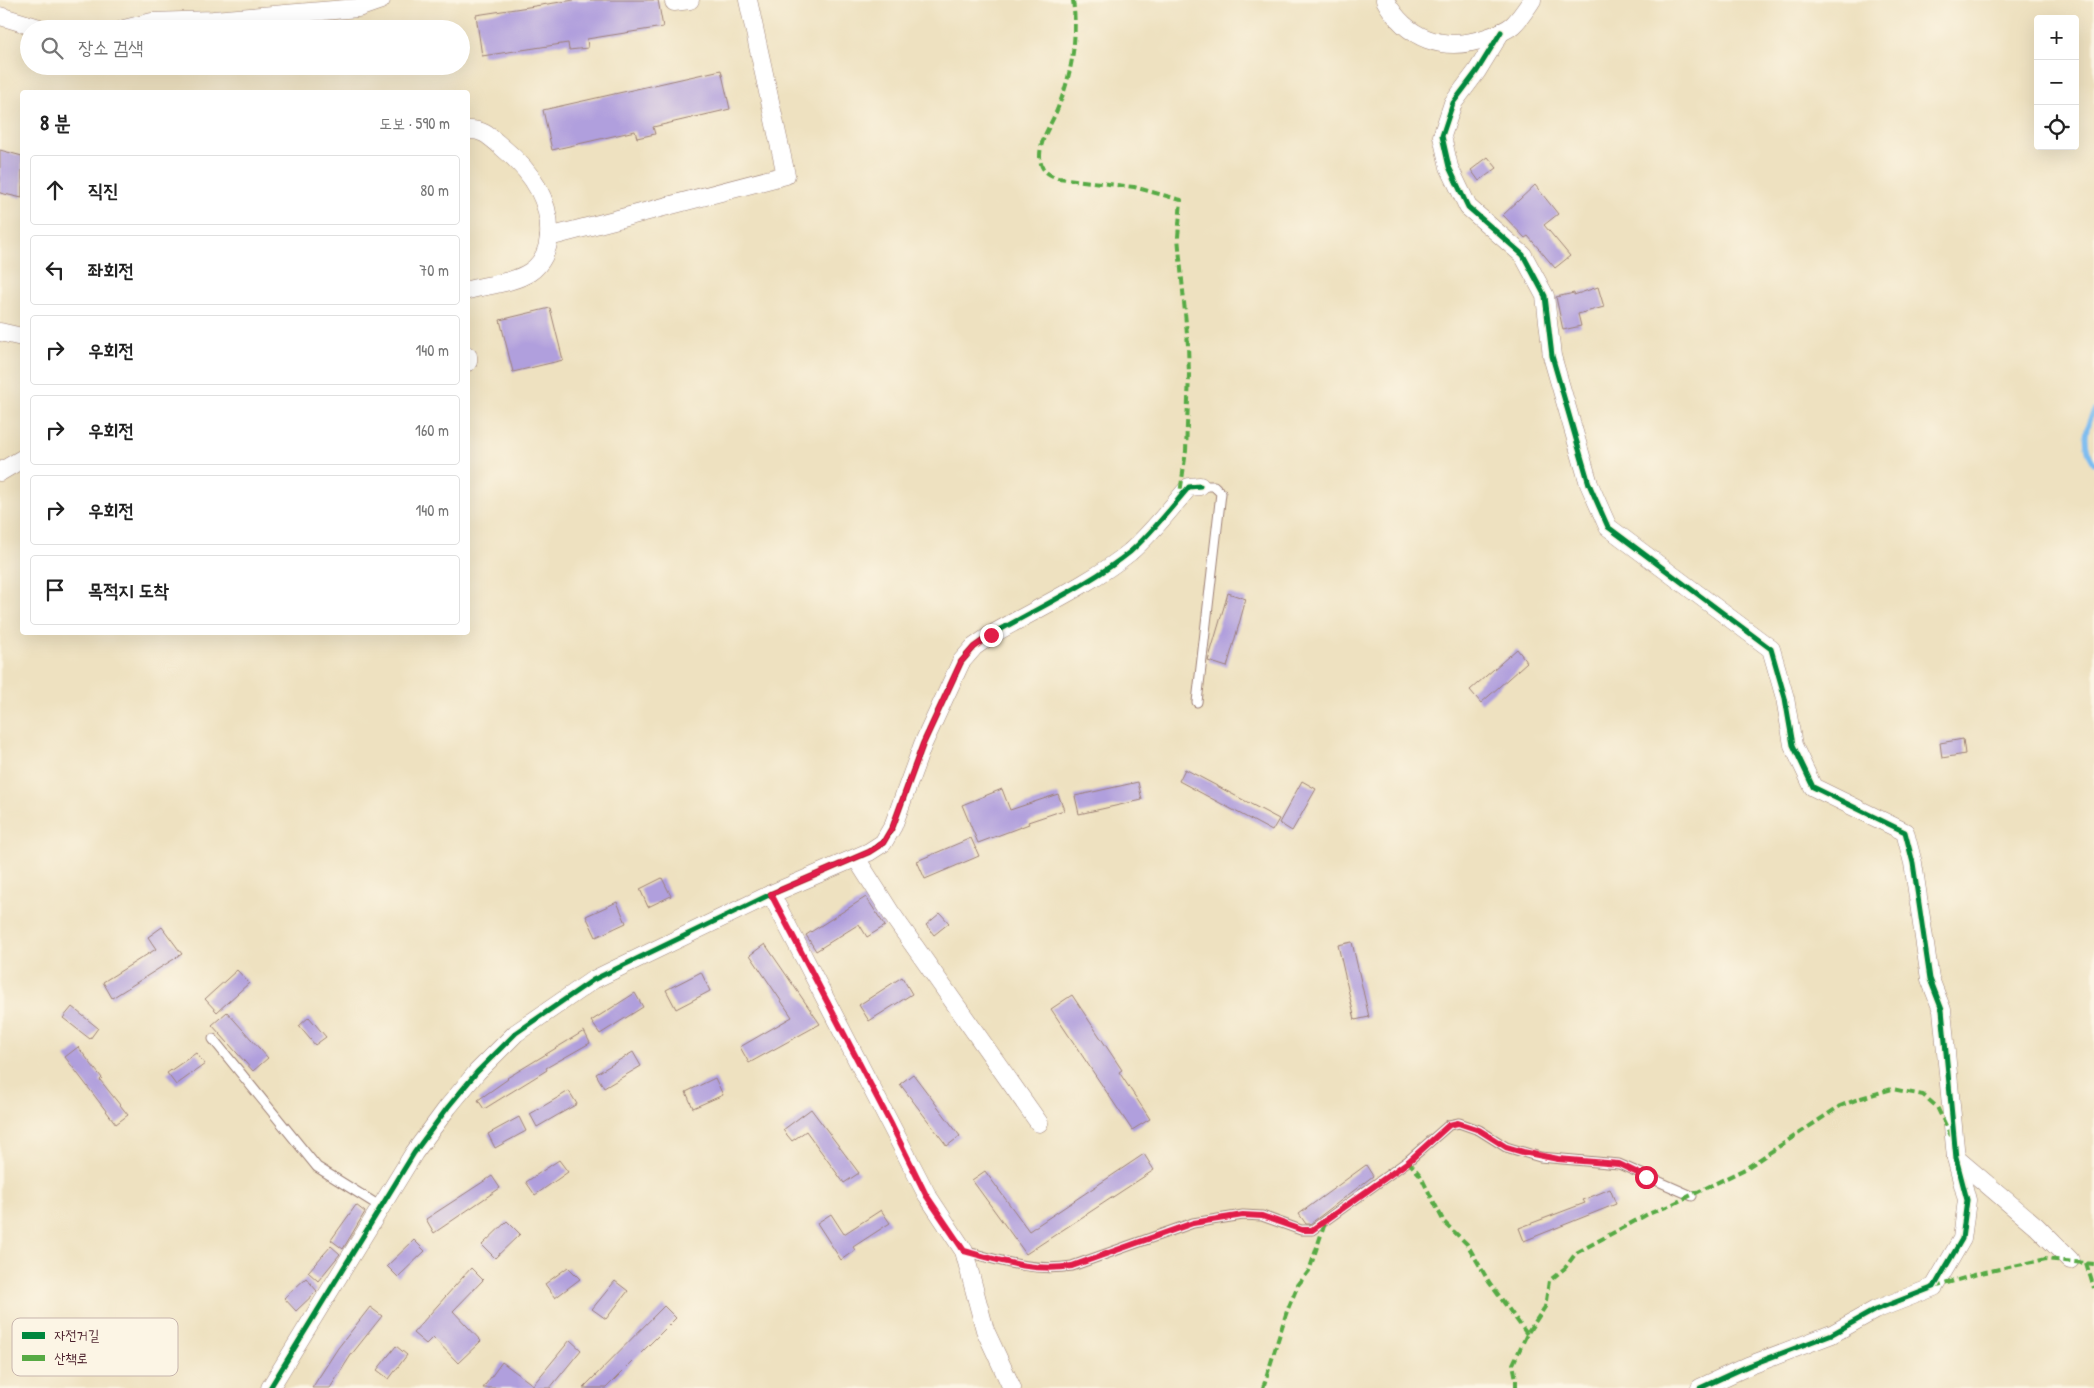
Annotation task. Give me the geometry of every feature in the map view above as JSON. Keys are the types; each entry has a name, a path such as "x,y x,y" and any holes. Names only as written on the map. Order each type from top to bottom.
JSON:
{"street":[{"path":"214,20 358,8 381,0"},
{"path":"549,236 786,175 748,0"},
{"path":"1385,0 1407,28 1423,40 1442,44 1475,42 1501,32 1512,26 1532,0"},
{"path":"0,16 20,22"},
{"path":"1501,32 1477,71 1453,103 1442,136 1449,167 1468,207 1523,254 1545,296 1552,356 1589,484 1608,527 1771,649 1786,698 1793,745 1813,787 1905,832 1913,863 1930,979 1942,1010 1956,1158 1967,1200 1962,1239 1934,1287 1875,1310 1832,1334 1748,1366 1700,1388"},
{"path":"470,130 485,132 515,158 529,174 547,206 550,220 549,245 542,260 530,271 515,278 470,289"},
{"path":"0,332 20,337"},
{"path":"0,472 20,460"},
{"path":"270,1388 414,1153 477,1072 516,1033 593,980 771,894 856,858 883,843 893,826 923,744 961,662 974,647 991,635 1103,571 1129,553 1160,522 1189,486 1200,486"},
{"path":"856,858 891,913 1039,1123"},
{"path":"771,894 926,1195 964,1251 985,1330 1012,1388"},
{"path":"1956,1158 2036,1226 2070,1260"}],"lane":[{"path":"1197,702 1221,493 1214,486 1200,486"},
{"path":"213,1039 317,1167 381,1207"},
{"path":"964,1251 1033,1268 1052,1269 1072,1266 1193,1223 1243,1215 1262,1216 1302,1230 1312,1230 1408,1162 1449,1125 1458,1123 1479,1130 1506,1147 1540,1157 1619,1164 1692,1196"}],"building":[{"path":"574,0 658,0 663,27 587,39 588,48 569,50 568,43 482,56 476,15"},
{"path":"721,70 730,109 653,127 655,134 637,138 635,131 552,150 543,110"},
{"path":"0,150 20,155 20,198 0,193"},
{"path":"1488,157 1497,168 1479,181 1471,170"},
{"path":"1535,185 1558,214 1544,225 1570,256 1555,268 1528,236 1525,238 1503,215"},
{"path":"1598,287 1604,307 1578,314 1581,326 1563,330 1556,297 1574,293 1574,295"},
{"path":"550,308 563,360 513,372 500,320"},
{"path":"1228,593 1246,599 1227,667 1208,661"},
{"path":"1517,649 1527,662 1481,703 1470,690"},
{"path":"1963,739 1965,754 1942,758 1940,743"},
{"path":"1185,769 1279,819 1272,831 1179,781"},
{"path":"1302,781 1316,789 1292,831 1279,823"},
{"path":"1138,782 1142,800 1079,814 1075,796"},
{"path":"1002,789 1010,810 1058,794 1064,810 1028,822 1029,824 978,843 962,805"},
{"path":"971,838 979,856 925,879 917,861"},
{"path":"662,878 671,896 648,907 640,889"},
{"path":"866,897 885,926 867,937 859,924 816,951 806,935"},
{"path":"617,902 626,923 596,937 586,916"},
{"path":"940,913 949,923 934,935 926,925"},
{"path":"162,927 182,954 112,998 103,982 156,949 148,937"},
{"path":"1352,942 1369,1017 1355,1020 1338,945"},
{"path":"765,944 820,1024 749,1063 740,1047 792,1017 750,955"},
{"path":"237,970 249,983 217,1012 205,999"},
{"path":"701,972 710,991 676,1009 666,990"},
{"path":"902,977 912,994 869,1021 859,1005"},
{"path":"635,993 643,1007 600,1034 591,1021"},
{"path":"1072,995 1122,1070 1119,1072 1150,1119 1132,1130 1051,1009"},
{"path":"72,1007 98,1028 90,1039 63,1018"},
{"path":"227,1012 268,1058 253,1071 212,1025"},
{"path":"309,1017 326,1037 315,1045 299,1026"},
{"path":"584,1031 590,1043 546,1068 547,1070 484,1109 478,1100 507,1078"},
{"path":"78,1047 102,1078 100,1080 128,1115 116,1124 65,1057"},
{"path":"633,1052 641,1066 604,1088 596,1074"},
{"path":"196,1053 205,1064 176,1085 167,1073"},
{"path":"913,1074 960,1136 947,1146 900,1084"},
{"path":"715,1078 723,1095 693,1108 686,1092"},
{"path":"569,1091 577,1104 537,1127 530,1114"},
{"path":"811,1109 859,1173 844,1183 806,1131 792,1141 783,1130"},
{"path":"519,1117 526,1131 495,1148 488,1134"},
{"path":"1144,1154 1154,1170 1026,1254 972,1180 985,1171 1029,1231"},
{"path":"559,1160 568,1172 535,1195 526,1182"},
{"path":"1366,1165 1373,1176 1310,1224 1306,1224 1299,1214"},
{"path":"492,1176 500,1188 434,1233 426,1219"},
{"path":"1610,1189 1616,1204 1524,1241 1519,1228 1585,1203 1583,1200"},
{"path":"356,1205 365,1212 343,1249 331,1240"},
{"path":"881,1210 890,1223 853,1247 855,1250 841,1260 817,1223 831,1214 844,1234"},
{"path":"507,1221 520,1234 495,1258 482,1245"},
{"path":"414,1240 425,1251 398,1277 387,1266"},
{"path":"331,1246 340,1254 318,1281 308,1272"},
{"path":"568,1267 580,1279 555,1298 545,1284"},
{"path":"471,1268 483,1280 453,1311 481,1341 458,1363 433,1337 426,1344 413,1333"},
{"path":"306,1278 317,1291 296,1311 284,1298"},
{"path":"615,1281 628,1291 606,1319 592,1309"},
{"path":"664,1306 676,1318 606,1388 583,1388"},
{"path":"370,1307 382,1316 351,1355 330,1388 312,1388 338,1348"},
{"path":"570,1340 581,1350 550,1388 483,1388 502,1362 533,1385"},
{"path":"396,1346 407,1355 389,1379 377,1370"}],"waterway":[{"path":"2094,411 2088,424 2086,437 2090,457 2094,463"}],"marked path":[{"path":"1073,0 1075,28 1070,69 1067,83 1040,150 1040,161 1044,170 1058,178 1134,187 1181,200 1178,237 1189,375 1186,451 1180,494"},
{"path":"1516,1388 1513,1364 1527,1334 1545,1307 1549,1281 1565,1268 1576,1253 1648,1214 1669,1206 1745,1169 1840,1106 1861,1098 1892,1089 1923,1095 1937,1107 1951,1136"},
{"path":"1408,1161 1420,1175 1444,1222 1467,1244 1489,1282 1527,1334"},
{"path":"1263,1388 1287,1311 1298,1285 1309,1271 1326,1220"},
{"path":"1934,1287 1981,1273 2046,1259 2094,1264"},
{"path":"2086,1263 2094,1288"}],"cycle path":[{"path":"1501,32 1477,71 1453,103 1442,136 1449,167 1468,207 1523,255 1545,296 1552,356 1589,484 1608,527 1771,649 1785,698 1793,745 1813,787 1905,832 1913,863 1930,979 1942,1010 1956,1158 1967,1200 1962,1239 1934,1287 1875,1310 1832,1334 1748,1366 1700,1388"},
{"path":"270,1388 414,1153 477,1072 516,1033 593,980 771,894 869,852 883,843 893,826 923,744 961,662 974,647 991,635 1081,585 1115,563 1146,537 1189,487 1200,486"}],"route":[{"path":"991,635 974,647 961,662 951,681 923,744 893,826 883,843 869,852 771,894 926,1195 964,1251 1008,1263 1033,1268 1052,1269 1072,1266 1193,1223 1243,1215 1262,1216 1302,1230 1312,1230 1408,1162 1449,1125 1458,1123 1467,1124 1479,1130 1506,1147 1540,1157 1603,1161 1619,1164 1646,1177"}]}
